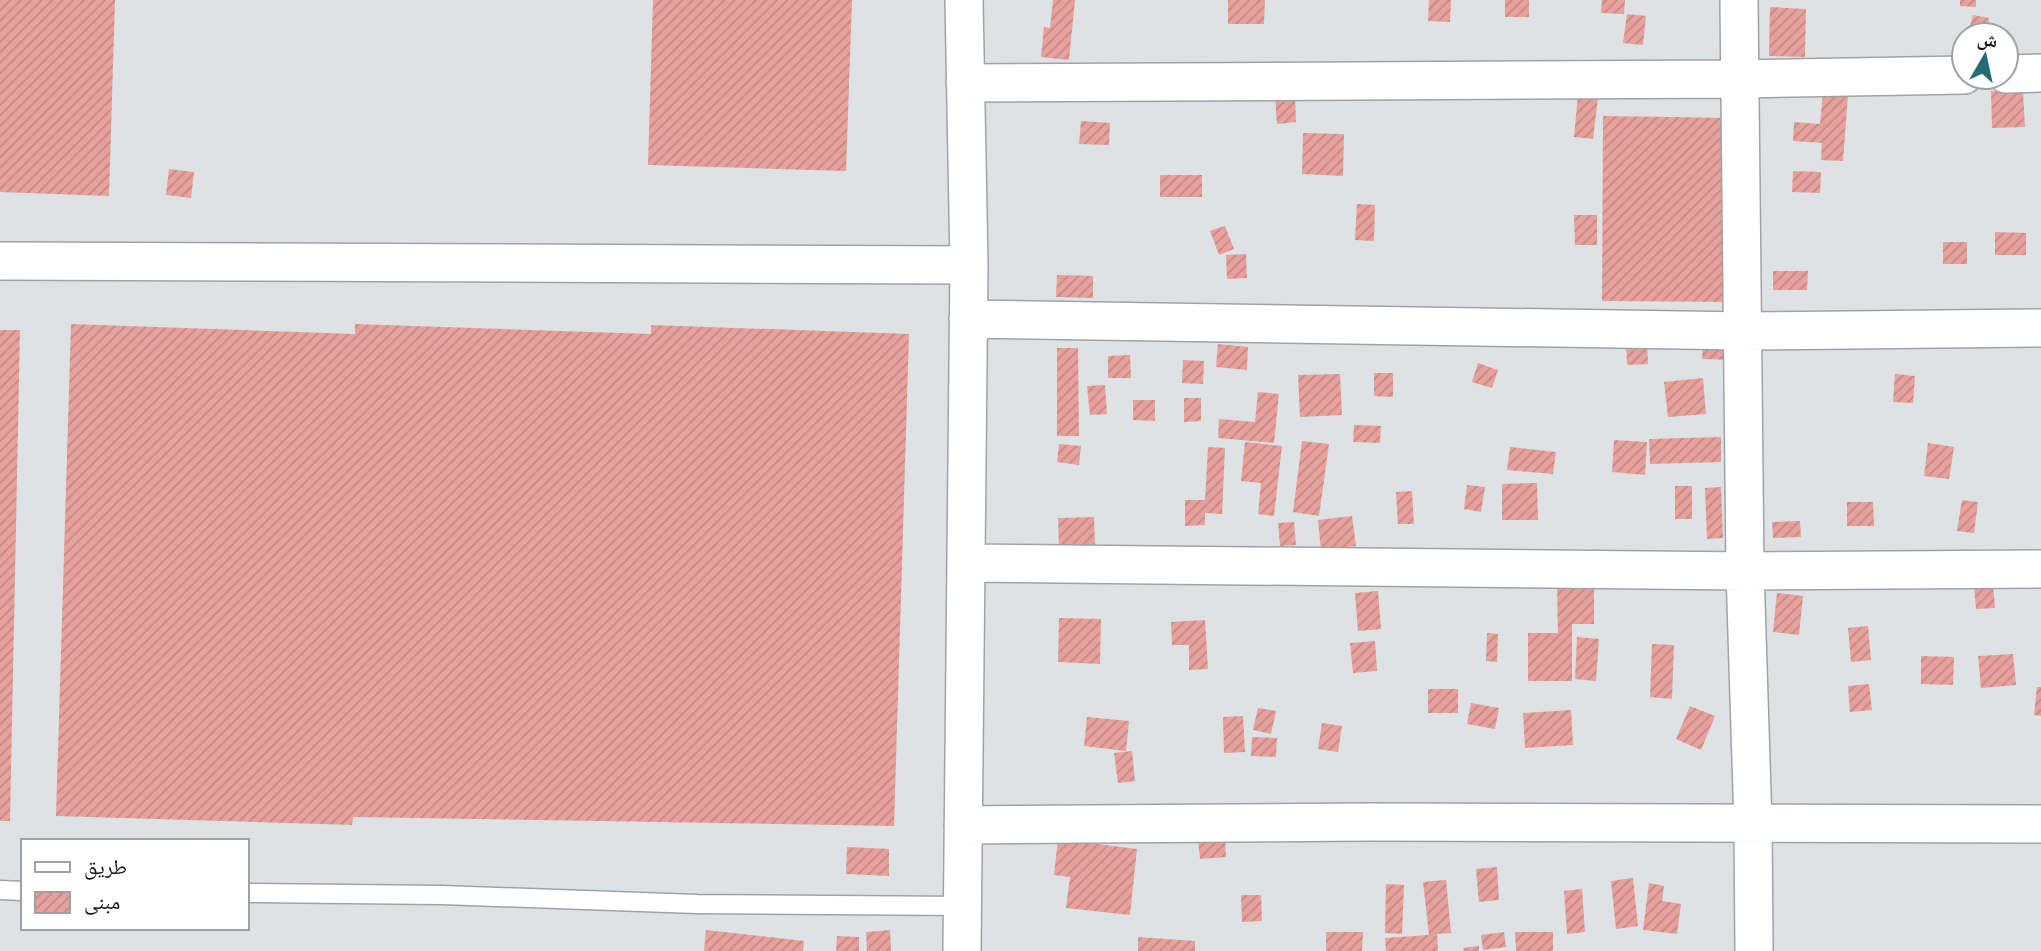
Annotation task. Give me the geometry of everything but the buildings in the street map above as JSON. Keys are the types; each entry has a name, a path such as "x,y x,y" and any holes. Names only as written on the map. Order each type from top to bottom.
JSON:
{"street":[{"path":"962,951 969,265 964,0"},
{"path":"1739,0 1745,570 1754,951"},
{"path":"2020,74 2041,73"},
{"path":"965,83 1741,79 1950,75"},
{"path":"0,261 969,265"},
{"path":"968,319 1744,331 2041,328"},
{"path":"967,563 1745,570 2041,569"},
{"path":"963,825 1356,822 2041,824"}],"lane":[{"path":"0,890 21,891"},
{"path":"248,893 442,895 697,904 963,906"}]}
